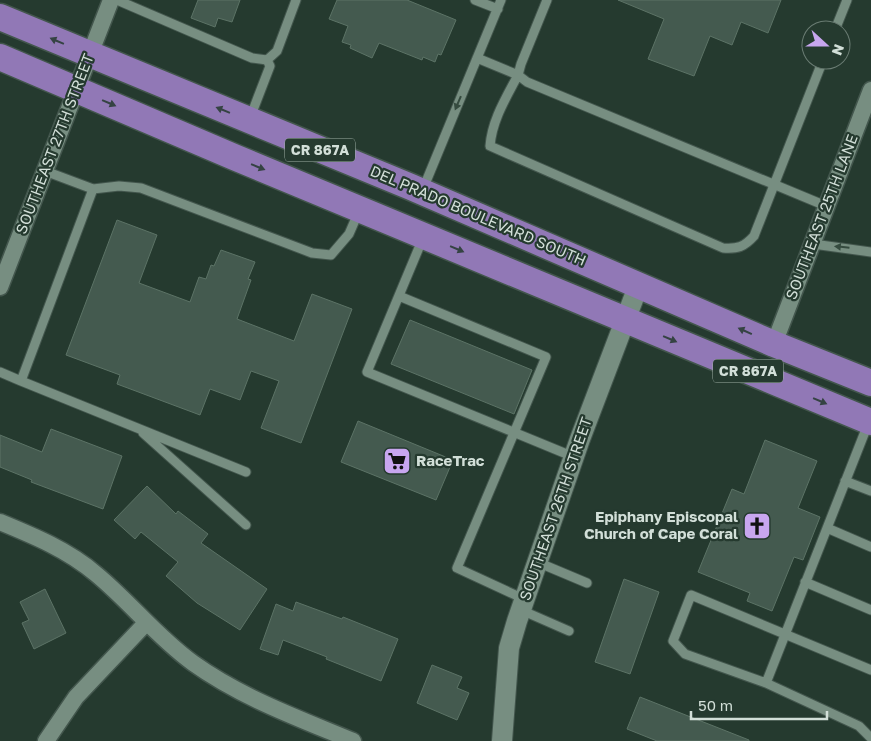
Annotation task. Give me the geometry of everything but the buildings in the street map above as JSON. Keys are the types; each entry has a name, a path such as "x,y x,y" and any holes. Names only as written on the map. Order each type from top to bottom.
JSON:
{"main road":[{"name":"DEL PRADO BOULEVARD SOUTH","path":"0,17 422,192 639,284 774,344 871,383"},
{"name":"CR 867A","path":"0,57 234,158 424,235 870,422"}],"street":[{"name":"SOUTHEAST 27TH STREET","path":"0,287 110,0"},
{"name":"SOUTHEAST 25TH LANE","path":"774,344 871,90"},
{"name":"SOUTHEAST 26TH STREET","path":"502,741 509,648 522,604 574,457 639,284"},
{"path":"0,522 63,550 81,562 122,598 146,623 193,663 235,691 353,741"},
{"path":"46,741 76,697 146,623"}],"lane":[{"path":"117,0 252,58 267,60 277,51 296,0"},
{"path":"422,192 499,4 475,0"},
{"path":"548,0 518,75 491,131 490,146 722,248 743,247 754,236 819,70"},
{"path":"839,20 847,0"},
{"path":"477,58 518,75 536,86 826,206"},
{"path":"249,121 270,66 267,60"},
{"path":"45,171 93,189 119,186 141,188 312,253 331,255 349,234 360,209"},
{"path":"21,381 93,189"},
{"path":"424,235 367,372 574,457"},
{"path":"813,244 871,252"},
{"path":"399,296 546,357 516,433 457,568 568,631"},
{"path":"0,372 246,472"},
{"path":"766,683 870,422"},
{"path":"138,428 246,525"},
{"path":"845,481 871,491"},
{"path":"827,528 871,547"},
{"path":"537,562 587,583"},
{"path":"805,582 871,610"},
{"path":"871,670 691,594 673,641 685,654 766,683 859,726 871,738"}],"place":[{"name":"RaceTrac","path":"397,461"},
{"name":"Epiphany Episcopal Church of Cape Coral","path":"757,526"}]}
